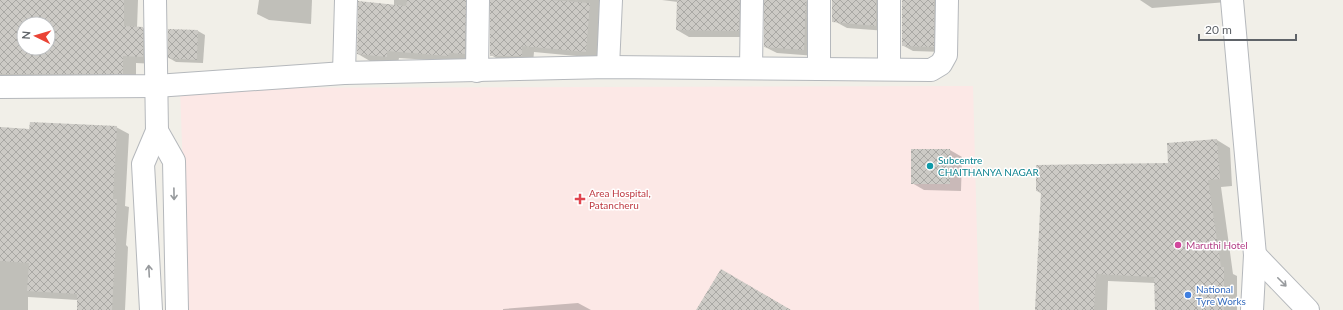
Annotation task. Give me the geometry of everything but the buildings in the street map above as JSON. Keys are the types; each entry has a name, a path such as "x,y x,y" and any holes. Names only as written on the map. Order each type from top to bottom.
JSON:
{"street":[{"path":"151,310 143,164 157,131 156,0"},
{"path":"344,73 346,0"},
{"path":"476,71 478,0"},
{"path":"608,67 610,0"},
{"path":"751,68 752,0"},
{"path":"819,0 819,68"},
{"path":"888,68 889,0"},
{"path":"0,87 156,86 344,73 608,67 888,68 931,70 941,64 946,55 947,0"},
{"path":"1232,0 1255,255 1252,310"},
{"path":"157,131 174,161 177,310"},
{"path":"143,164 174,161"},
{"path":"1255,255 1308,310"}],"shaded area":[{"name":"Area Hospital, Patancheru","path":"973,86 979,310 188,310 180,88"}],"place":[{"name":"Subcentre CHAITHANYA NAGAR","path":"930,166"},
{"name":"Area Hospital, Patancheru","path":"580,199"},
{"name":"Maruthi Hotel","path":"1178,245"},
{"name":"National Tyre Works","path":"1188,295"}]}
